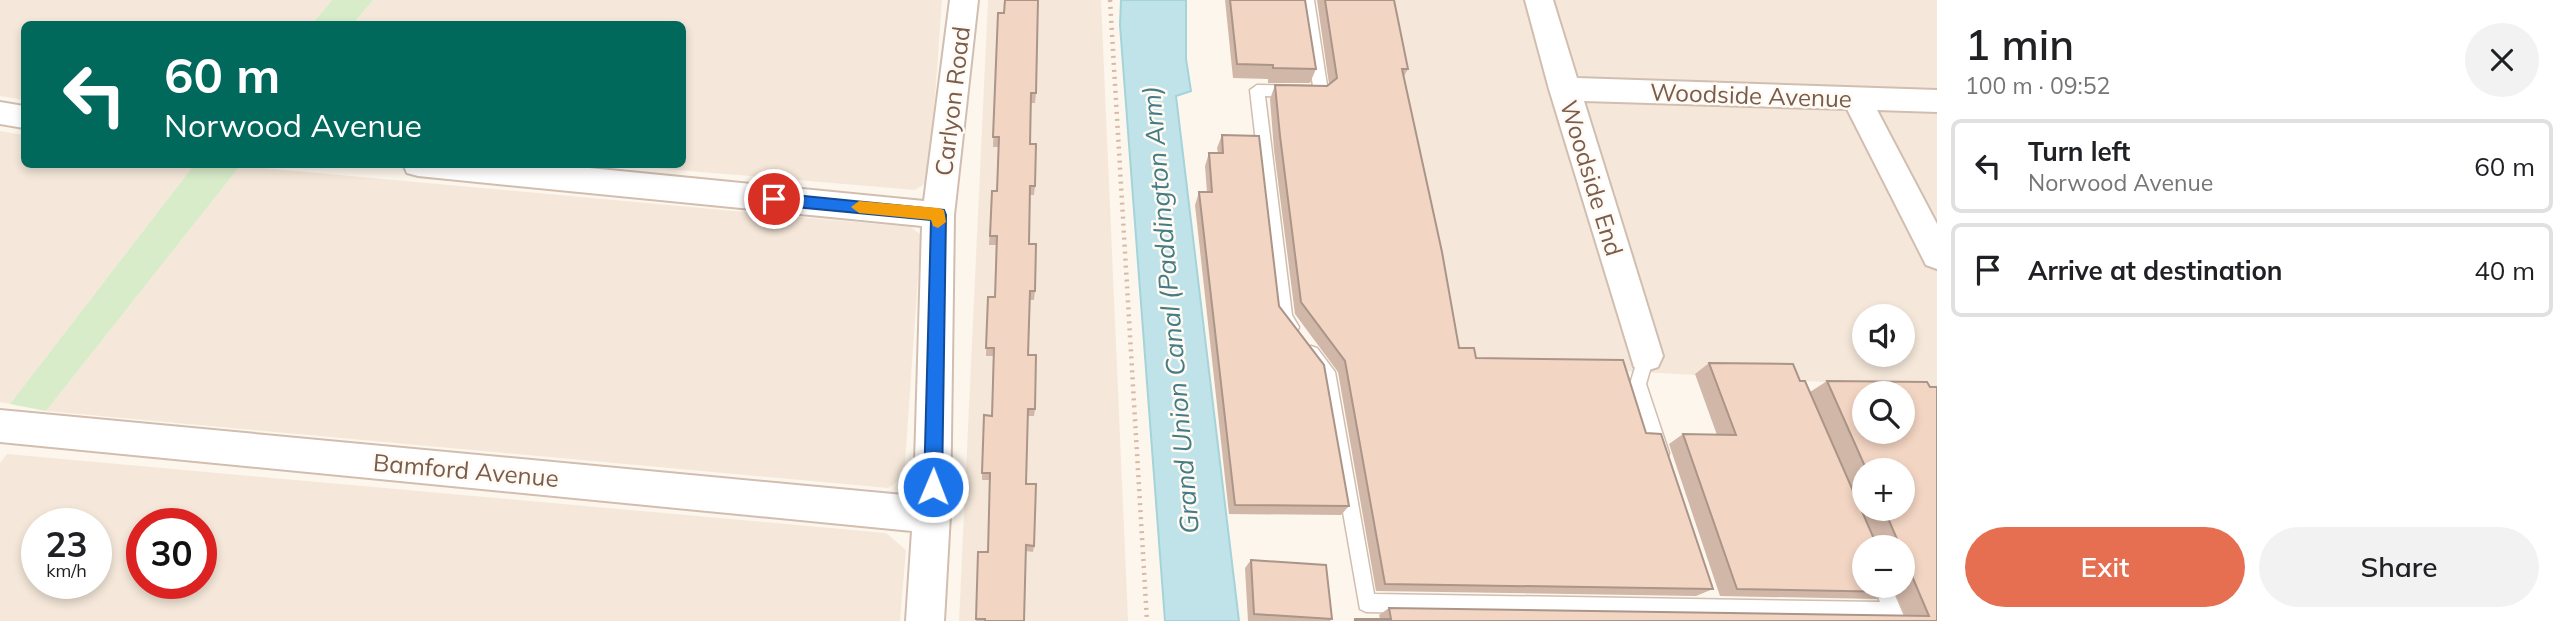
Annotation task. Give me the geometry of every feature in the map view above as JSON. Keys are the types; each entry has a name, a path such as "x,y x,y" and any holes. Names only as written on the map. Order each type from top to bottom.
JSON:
{"street":[{"name":"Carlyon Road","path":"925,621 933,515 938,215 964,0"},
{"name":"Woodside End","path":"1539,0 1646,356"},
{"name":"Woodside Avenue","path":"1564,89 1937,101"},
{"path":"1856,99 1937,255"},
{"path":"0,113 21,116"},
{"path":"459,168 938,215"},
{"name":"Bamford Avenue","path":"0,426 933,515"}],"lane":[{"path":"1307,0 1321,92 1257,90 1284,317 1327,372 1367,603 1710,601 1895,616 1887,598"},
{"path":"1646,356 1638,384 1664,463"}],"path":[{"path":"1110,0 1147,621"}],"shaded area":[{"path":"0,0 332,0 314,21 21,21 21,100 0,96"},
{"path":"373,0 942,0 929,181 915,190 654,168 686,168 686,21 356,21"},
{"path":"988,0 1101,0 1128,621 959,621"},
{"path":"1390,0 1937,0 1937,388 1915,387 1915,381 1852,381 1852,383 1457,362"},
{"path":"0,131 21,134 21,168 192,168 10,404 0,402"},
{"path":"238,168 911,227 921,235 904,477 888,488 46,411"},
{"path":"7,454 886,533 906,550 900,621 0,621 0,463"}],"green space":[{"path":"332,0 373,0 356,21 314,21"},
{"path":"192,168 238,168 46,411 10,404"}],"water":[{"name":"Grand Union Canal (Paddington Arm)","path":"1121,0 1186,0 1186,59 1191,91 1176,96 1239,621 1165,621 1120,25"}],"building":[{"path":"1005,0 1038,0 1036,93 1031,93 1030,144 1036,144 1035,186 1030,186 1029,244 1036,244 1035,291 1030,291 1028,355 1036,355 1035,409 1028,409 1026,484 1036,484 1034,546 1026,545 1024,621 985,621 976,619 978,552 988,552 990,473 982,473 984,415 992,416 994,348 986,348 988,297 995,297 997,236 990,236 992,191 997,191 999,137 993,137 998,13 1004,13"},
{"path":"1230,0 1305,0 1316,69 1237,64"},
{"path":"1325,0 1394,0 1408,69 1402,69 1442,252 1459,348 1474,348 1476,358 1623,360 1646,433 1661,434 1713,589 1385,584 1345,361 1301,302 1280,136 1275,85 1327,86 1337,78"},
{"path":"1222,135 1259,136 1279,306 1324,365 1349,506 1235,505 1199,192 1212,192 1209,153 1223,153"},
{"path":"1709,363 1793,364 1800,381 1805,381 1852,489 1852,521 1866,521 1872,535 1852,535 1852,591 1737,589 1683,434 1736,435"},
{"path":"1827,381 1852,381 1852,437"},
{"path":"1915,382 1927,382 1930,387 1937,387 1937,621 1355,621 1391,619 1389,608 1929,616 1915,583 1915,535 1895,535 1889,521 1915,521 1915,458 1861,458 1855,444 1915,444"},
{"path":"1251,560 1326,565 1332,619 1254,614"}],"slow traffic":[{"path":"859,207 938,215 938,222"}],"route":[{"path":"774,199 938,215 933,487"}]}
